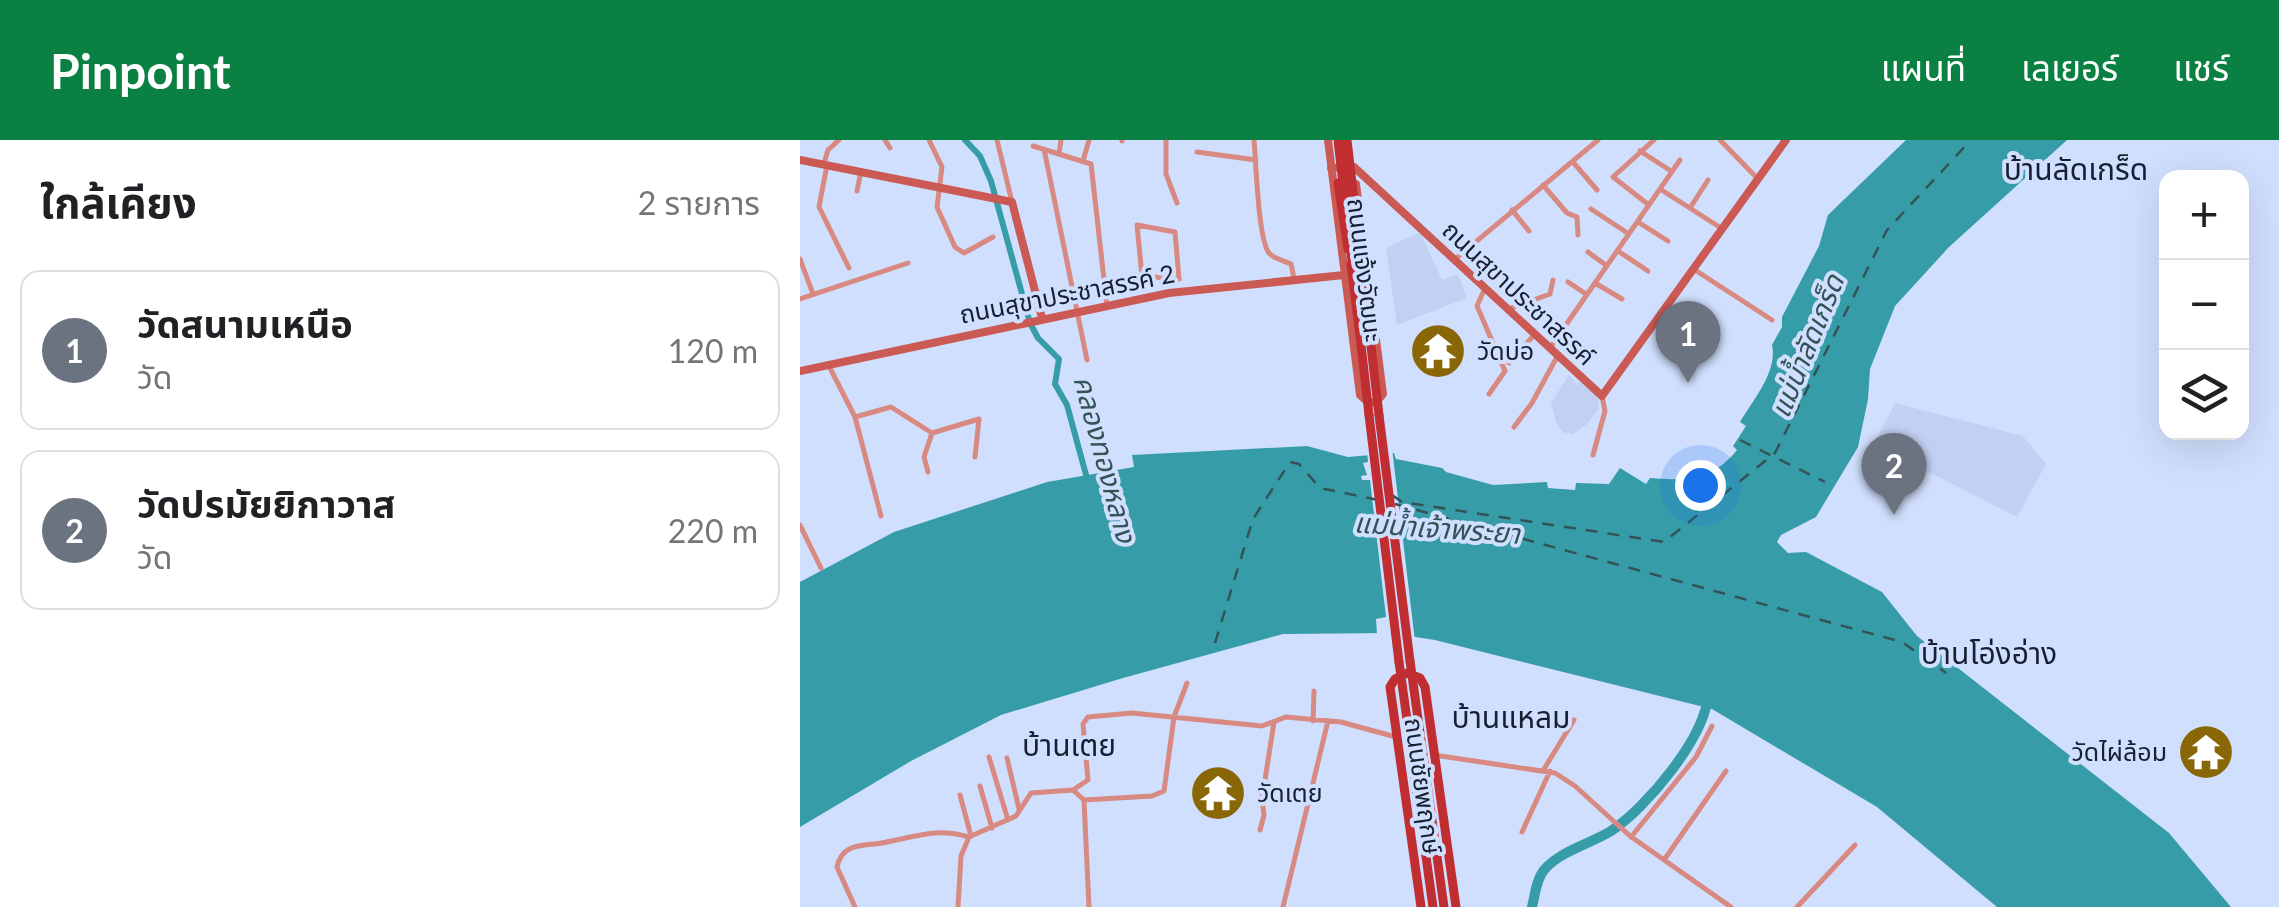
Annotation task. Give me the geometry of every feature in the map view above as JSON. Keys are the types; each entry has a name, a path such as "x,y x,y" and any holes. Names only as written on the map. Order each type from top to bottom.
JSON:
{"main road":[{"path":"1333,140 1348,272"},
{"name":"ถนนแจ้งวัฒนะ","path":"1349,140 1404,661"},
{"name":"ถนนแจ้งวัฒนะ","path":"1348,272 1404,661"},
{"name":"ถนนชัยพฤกษ์","path":"1404,661 1433,907"},
{"name":"ถนนชัยพฤกษ์","path":"1404,661 1444,907"},
{"name":"ถนนชัยพฤกษ์","path":"1421,907 1390,687 1398,676 1415,675 1425,687 1456,907"},
{"path":"1417,887 1424,899 1440,901 1449,890 1450,876"}],"street":[{"path":"839,140 830,146 819,206 849,268"},
{"path":"886,140 890,148"},
{"path":"929,140 941,161 937,206 958,252 993,237"},
{"path":"997,140 1038,319"},
{"path":"1058,154 1061,140"},
{"path":"1083,161 1089,140"},
{"path":"1166,140 1166,174 1177,203"},
{"path":"1254,140 1258,206 1266,248 1274,257 1291,264 1294,278"},
{"name":"ถนนแจ้งวัฒนะ","path":"1333,140 1331,168 1348,272 1360,396 1376,402 1383,394 1349,140"},
{"path":"1454,260 1598,140"},
{"path":"1649,205 1613,180 1654,140"},
{"path":"1720,140 1757,178"},
{"name":"ถนนสุขาประชาสรรค์","path":"1354,167 1602,396 1786,140"},
{"path":"1032,146 1083,161 1093,168 1107,306"},
{"path":"1044,149 1088,360"},
{"path":"1640,151 1672,171"},
{"path":"1197,152 1256,160"},
{"path":"800,160 1012,202"},
{"path":"1550,348 1680,160"},
{"path":"1573,162 1597,190"},
{"path":"1331,168 1354,167"},
{"path":"857,192 862,171"},
{"path":"1690,208 1708,180"},
{"path":"1543,184 1567,213 1577,217 1578,235"},
{"path":"1660,189 1721,228"},
{"path":"1592,209 1629,234"},
{"path":"1512,210 1528,230"},
{"path":"1638,222 1668,242"},
{"path":"1179,279 1142,276 1138,225 1173,230 1179,279 1180,291"},
{"path":"1588,252 1607,266"},
{"path":"1618,252 1648,271"},
{"path":"800,259 814,294"},
{"path":"800,299 908,263"},
{"path":"1694,269 1772,320"},
{"name":"ถนนสุขาประชาสรรค์ 2","path":"800,370 1180,291 1348,272"},
{"path":"1508,309 1550,294 1554,280"},
{"path":"1568,282 1587,294"},
{"path":"1596,283 1622,299"},
{"path":"1485,288 1477,306 1505,371 1490,394"},
{"path":"1353,336 1375,334"},
{"path":"1510,362 1535,335"},
{"path":"1514,427 1558,355"},
{"path":"828,364 855,416 882,516"},
{"path":"1592,454 1605,411 1602,396"},
{"path":"855,416 891,408 932,433 979,419 975,457"},
{"path":"928,472 924,457 932,433"},
{"path":"800,525 821,568"},
{"path":"1084,800 1152,796 1164,791 1174,717 1187,683"},
{"path":"1314,691 1314,721"},
{"path":"856,907 838,866 841,856 857,846 936,830 945,835 970,837 1020,812 1031,793 1073,790 1088,780 1083,724 1086,718 1132,713 1262,726 1286,716 1341,722 1396,738"},
{"path":"1522,832 1547,770 1574,720"},
{"path":"1260,830 1274,722"},
{"path":"1283,907 1328,722"},
{"path":"1628,835 1684,774 1712,726"},
{"path":"1434,754 1547,770 1574,786 1628,835 1732,907"},
{"path":"989,757 1008,820"},
{"path":"1008,758 1020,812"},
{"path":"1664,860 1726,771"},
{"path":"980,786 992,828"},
{"path":"1073,790 1084,800 1089,907"},
{"path":"958,907 961,856 970,837 960,795"},
{"path":"1797,907 1855,845"}],"shaded area":[{"path":"1420,232 1442,280 1458,274 1467,298 1397,325 1386,248"},
{"path":"1569,375 1577,384 1582,380 1589,387 1598,398 1599,409 1572,435 1565,434 1557,425 1551,403"},
{"path":"1895,403 2023,436 2046,464 2017,517 1874,444"}],"water":[{"path":"1906,140 2067,140 1949,247 1895,306 1870,369 1858,447 1816,517 1781,535 1777,542 1788,553 1806,552 1882,592 1917,636 2169,833 2231,907 1997,907 1877,807 1712,709 1435,640 1389,633 1283,634 1001,715 911,761 800,827 800,582 894,532 1047,482 1134,467 1132,455 1307,446 1348,457 1394,453 1396,459 1442,468 1493,485 1547,482 1548,488 1575,490 1576,483 1609,484 1620,468 1646,484 1650,478 1676,479 1709,473 1737,450 1733,446 1746,426 1740,422 1768,375 1772,345 1782,327 1782,317 1819,246 1828,215"}],"pier":[{"path":"1392,448 1415,641 1377,634 1376,619 1386,617 1370,480 1362,480 1361,476 1367,475 1363,463 1368,462 1367,450"}],"waterway":[{"name":"คลองทองหลาง","path":"965,140 980,156 991,181 1030,323 1038,338 1059,359 1055,384 1067,405 1088,482"},
{"path":"1532,907 1539,878 1551,863 1611,831 1656,789 1685,751 1708,695"}],"ferry route":[{"path":"1392,495 1402,502 1664,542 1775,453 1887,230 1971,140"},
{"path":"1740,440 1825,482"},
{"path":"1215,643 1253,519 1290,462 1299,464 1320,488 1388,502"},
{"path":"1395,504 1902,642 1946,673"}],"place":[{"name":"วัดบ่อ","path":"1438,351"},
{"name":"วัดสนามเหนือ","path":"1688,383"},
{"name":"วัดปรมัยยิกาวาส","path":"1894,515"},
{"name":"วัดไผ่ล้อม","path":"2206,752"},
{"name":"วัดเตย","path":"1218,793"}],"district":[{"name":"บ้านลัดเกร็ด","path":"2076,170"},
{"name":"บ้านโอ่งอ่าง","path":"1989,654"},
{"name":"บ้านแหลม","path":"1511,718"},
{"name":"บ้านเตย","path":"1069,746"}],"water label":[{"name":"แม่น้ำลัดเกร็ด","path":"1807,346"},
{"name":"แม่น้ำเจ้าพระยา","path":"1437,528"}]}
